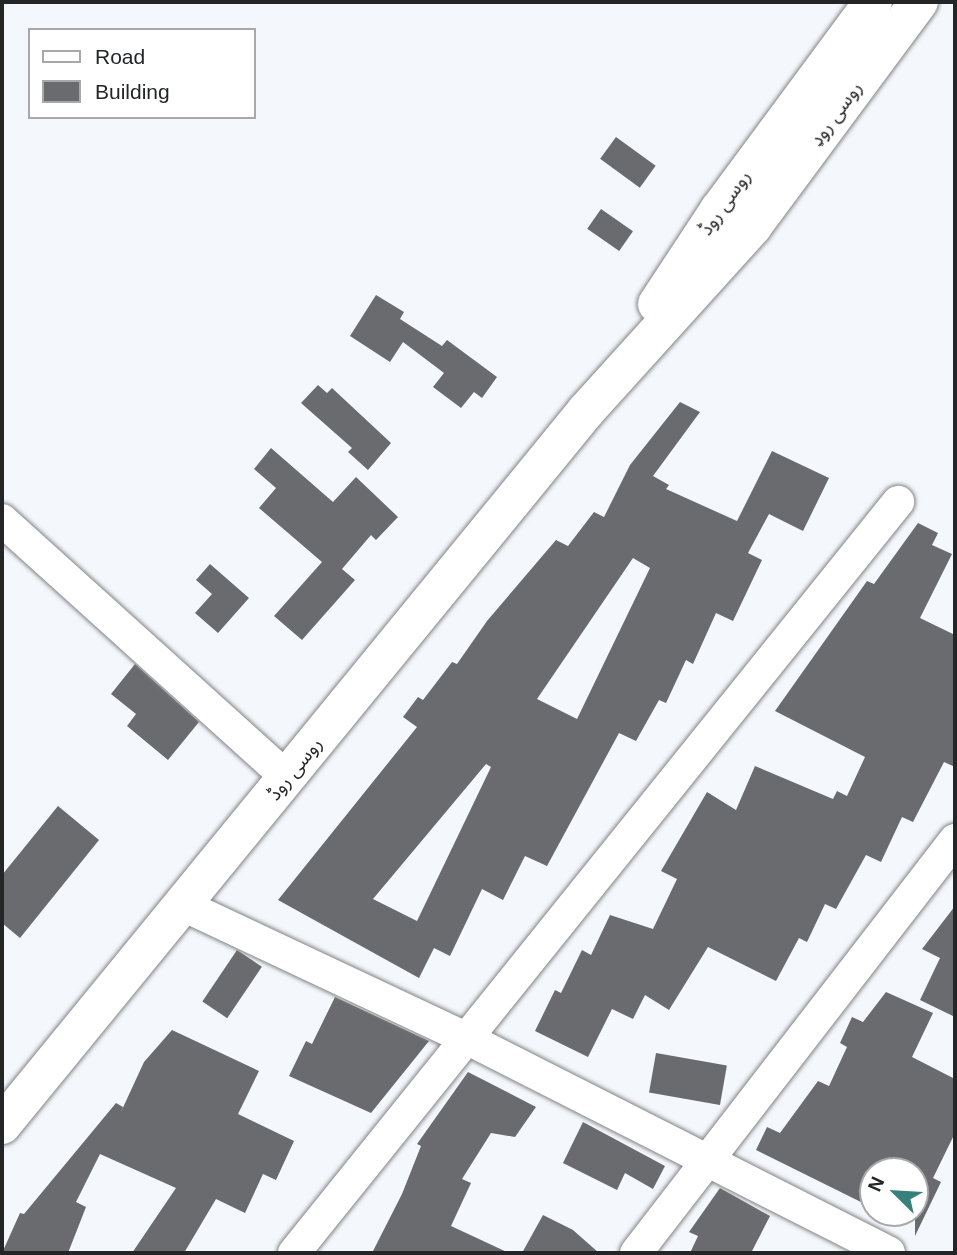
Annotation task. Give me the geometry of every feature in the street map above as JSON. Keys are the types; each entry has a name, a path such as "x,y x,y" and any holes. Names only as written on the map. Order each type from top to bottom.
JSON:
{"main road":[{"name":"روسی روڈ","path":"586,411 719,210 873,2"},
{"name":"روسی روډ","path":"753,226 919,2"},
{"name":"روسی روڈ","path":"2,1125 288,779 586,411 753,226"}],"street":[{"path":"294,1253 898,502"},
{"path":"2,520 288,779"},
{"path":"636,1253 710,1162 955,840"},
{"path":"183,905 467,1040 889,1253"}],"building":[{"path":"616,137 656,166 640,188 600,159"},
{"path":"601,209 633,231 619,251 587,229"},
{"path":"376,295 404,312 400,319 442,346 447,340 497,377 482,398 474,392 461,408 433,387 444,373 403,342 390,362 350,336"},
{"path":"318,385 327,393 332,388 391,443 368,470 348,452 352,448 301,403"},
{"path":"680,402 700,412 653,476 669,485 666,489 737,521 772,451 829,478 803,531 769,514 748,553 762,560 733,621 716,613 693,664 686,660 666,703 659,700 636,741 619,733 547,866 525,856 503,900 482,889 450,956 434,948 419,978 278,900 417,727 403,717 418,697 423,700 452,662 457,664 487,621 556,540 568,546 594,512 604,517 630,465","holes":["633,558 650,568 577,719 537,699","486,764 491,767 417,921 373,899"]},
{"path":"271,448 333,502 356,477 398,517 376,540 371,535 342,569 355,580 302,640 274,616 322,562 259,508 276,488 254,469"},
{"path":"918,523 938,533 932,545 952,554 920,618 955,635 955,767 944,762 913,822 902,817 881,862 866,855 836,909 825,904 807,942 799,938 776,981 708,947 669,1010 645,995 633,1019 612,1009 588,1057 535,1031 555,990 561,993 582,950 591,955 610,915 653,929 677,879 661,871 707,792 736,810 755,766 833,799 837,791 847,796 865,757 775,711 867,581 874,584"},
{"path":"210,564 249,598 218,633 195,613 212,594 196,580"},
{"path":"135,664 199,722 168,760 127,726 136,714 111,694"},
{"path":"58,806 99,840 20,938 2,923 2,875"},
{"path":"955,906 955,1017 920,1000 940,958 922,949"},
{"path":"237,950 262,967 227,1018 202,1001"},
{"path":"886,992 933,1013 912,1057 955,1079 955,1133 933,1178 941,1182 929,1207 929,1157 859,1157 859,1201 756,1150 767,1127 780,1133 818,1081 829,1086 847,1047 840,1043 852,1017 863,1022"},
{"path":"335,997 429,1041 371,1113 289,1076 306,1041 312,1044"},
{"path":"172,1030 259,1071 238,1114 294,1141 276,1180 263,1174 245,1213 216,1199 184,1253 132,1253 176,1188 100,1154 76,1202 86,1207 68,1253 2,1253 20,1213 24,1214 116,1103 123,1107 120,1114 144,1062"},
{"path":"656,1053 727,1066 720,1105 649,1092"},
{"path":"468,1072 536,1107 515,1137 491,1133 462,1179 471,1183 451,1226 509,1253 372,1253 402,1194 421,1146 417,1144"},
{"path":"583,1122 665,1166 653,1189 625,1173 617,1190 563,1163"},
{"path":"720,1188 770,1216 751,1253 690,1253 698,1236 689,1232"},
{"path":"543,1215 573,1230 599,1253 522,1253"}]}
